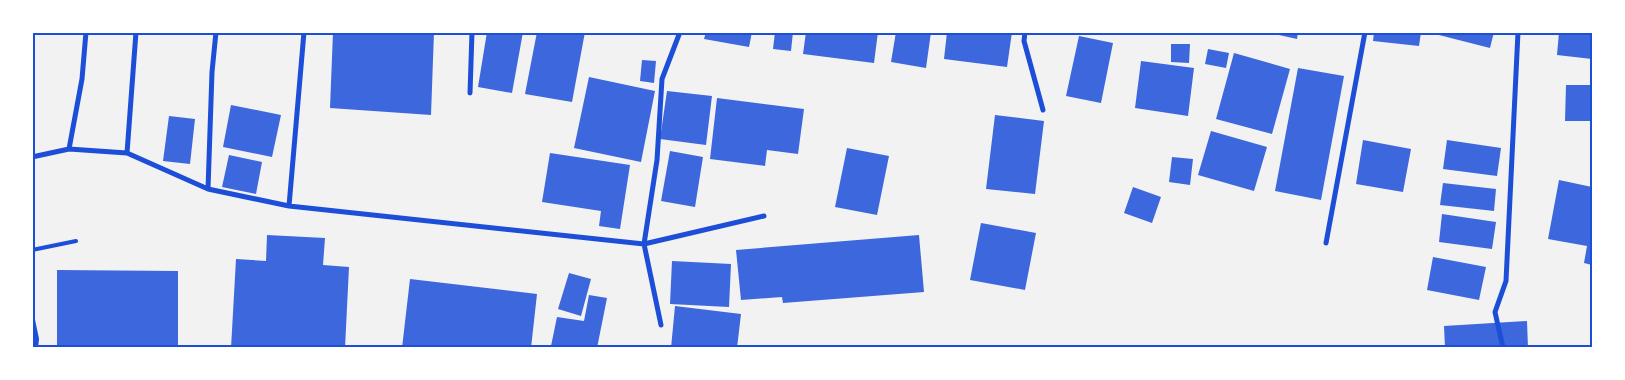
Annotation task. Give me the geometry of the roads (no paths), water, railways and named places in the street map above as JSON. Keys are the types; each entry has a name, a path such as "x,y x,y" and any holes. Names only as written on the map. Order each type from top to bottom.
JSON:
{"street":[{"path":"69,149 82,79 86,32"},
{"path":"127,153 136,32"},
{"path":"208,188 212,72 216,32"},
{"path":"289,206 304,32"},
{"path":"470,93 472,32"},
{"path":"661,325 644,244 657,160 662,79 680,32"},
{"path":"1025,32 1024,41 1043,110"},
{"path":"1326,243 1365,32"},
{"path":"1503,348 1495,312 1506,281 1518,32"},
{"path":"32,157 69,149 127,153 208,188 289,206 644,244 764,216"}],"lane":[{"path":"32,250 76,241"},
{"path":"32,315 37,339 36,348"}]}
